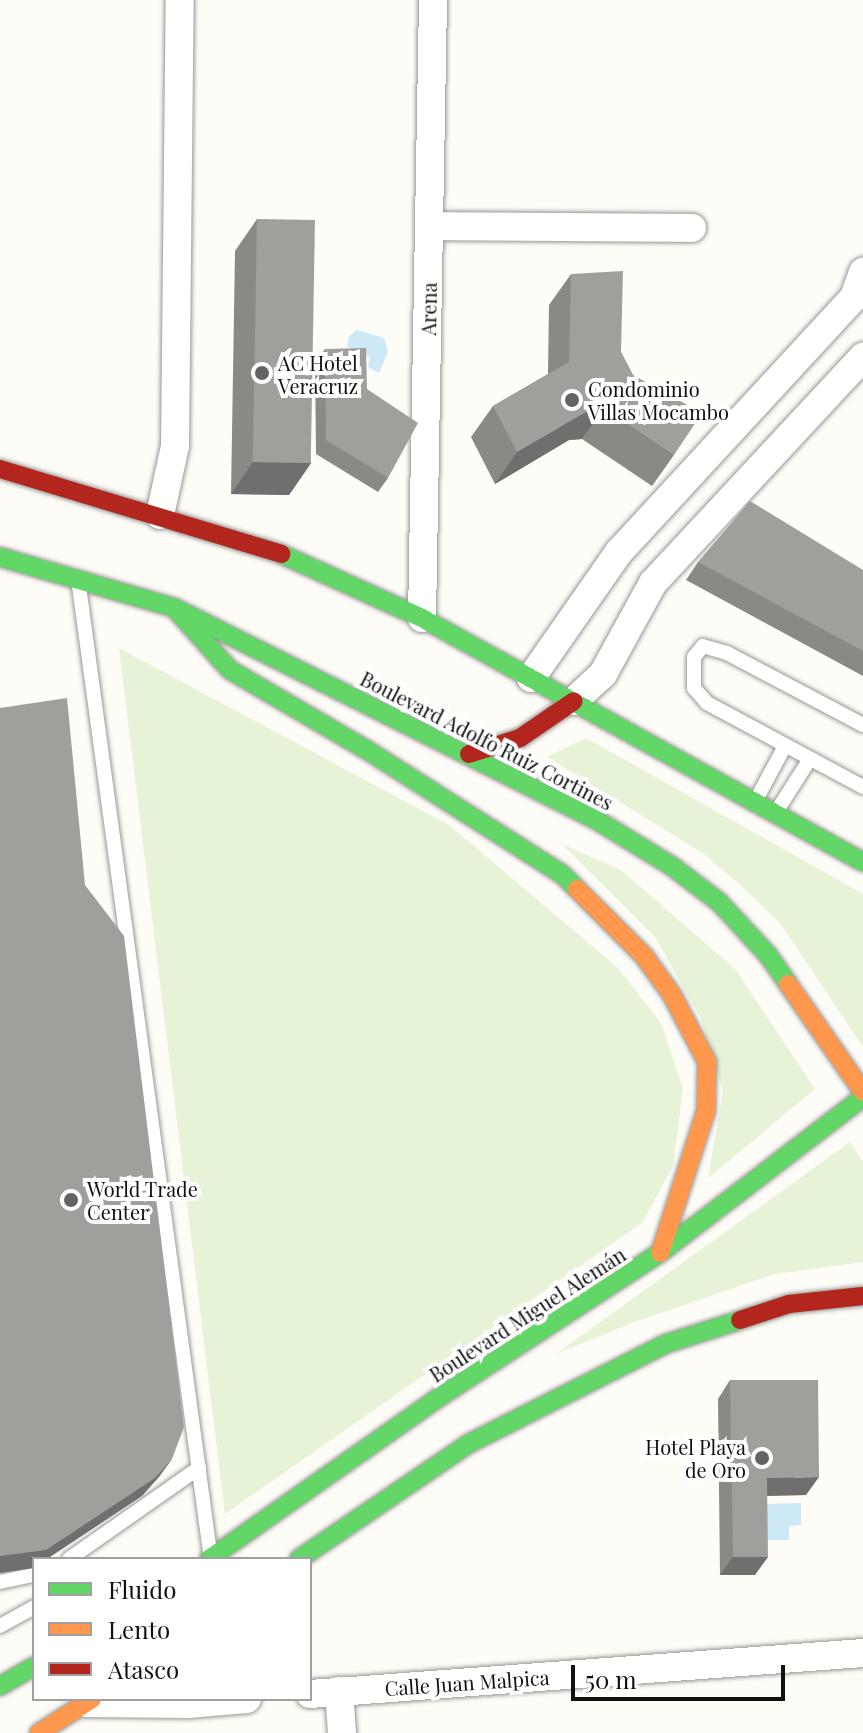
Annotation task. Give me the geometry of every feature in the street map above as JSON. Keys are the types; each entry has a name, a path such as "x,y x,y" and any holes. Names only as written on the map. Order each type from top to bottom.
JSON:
{"main road":[{"path":"0,469 298,559 422,618 863,862"},
{"name":"Boulevard Adolfo Ruiz Cortines","path":"0,557 175,608 595,819 673,867 719,902 768,955 863,1094"},
{"path":"175,608 230,670 367,750 562,874 644,956 672,995 707,1062 706,1111 660,1253"},
{"path":"469,754 520,738 574,701"},
{"name":"Boulevard Miguel Alemán","path":"211,1557 438,1398 660,1253 863,1094"},
{"path":"302,1557 470,1443 652,1350 789,1304 863,1296"},
{"path":"0,1686 32,1667"},
{"path":"39,1733 89,1701"}],"street":[{"path":"160,515 175,446 180,0"},
{"name":"Arena","path":"422,618 433,0"},
{"path":"429,226 692,228"},
{"path":"531,678 619,552 860,295"},
{"path":"574,701 603,674 653,583 863,357"},
{"name":"Calle Juan Malpica","path":"312,1694 863,1653"},
{"path":"339,1691 342,1733"},
{"path":"89,1701 188,1704 223,1701"}],"lane":[{"path":"79,581 210,1557"},
{"path":"863,725 727,653 703,646 694,657 694,688 707,703 863,787"},
{"path":"755,802 785,746"},
{"path":"775,813 810,759"},
{"path":"72,1557 199,1468"},
{"path":"0,1582 32,1575"},
{"path":"0,1626 32,1608"}],"green space":[{"path":"119,648 449,825 618,968 661,1023 683,1089 673,1166 642,1223 225,1514"},
{"path":"586,738 863,894 863,1047 781,924 738,883 704,854 547,757"},
{"path":"562,844 621,870 736,970 815,1089 708,1178 723,1091 701,1019 655,937"},
{"path":"850,1142 863,1162 863,1262 775,1274 634,1322 556,1354"}],"water":[{"path":"357,330 384,338 388,352 379,373 368,367 370,357 347,347 349,336"},
{"path":"801,1503 801,1525 789,1526 789,1540 764,1540 763,1504"}],"building":[{"path":"257,219 315,220 311,463 253,462"},
{"path":"623,271 621,352 633,375 702,413 674,455 604,408 591,409 517,452 493,406 569,362 571,274"},
{"path":"366,348 367,389 418,423 388,478 326,440 325,349"},
{"path":"750,501 863,570 863,651 698,562"},
{"name":"World Trade Center","path":"67,698 85,885 124,936 184,1427 172,1459 155,1478 46,1550 0,1556 0,708"},
{"path":"730,1380 818,1380 819,1477 767,1478 768,1557 733,1557"}],"traffic: fast":[{"path":"281,554 422,618 863,862"},
{"path":"0,557 175,608 595,819 673,867 719,902 768,955 788,984"},
{"path":"177,611 230,670 367,750 562,874 577,889"},
{"path":"212,1557 438,1398 660,1253 863,1097"},
{"path":"302,1557 470,1443 665,1344 740,1320"},
{"path":"0,1686 32,1667"}],"traffic: slow":[{"path":"577,889 644,956 672,995 707,1062 706,1111 660,1253"},
{"path":"788,984 863,1092"},
{"path":"39,1733 89,1701"}],"traffic: jam":[{"path":"0,469 281,554"},
{"path":"469,754 520,738 574,701"},
{"path":"740,1320 789,1304 863,1296"}],"place":[{"name":"AC Hotel Veracruz","path":"262,373"},
{"name":"Condominio Villas Mocambo","path":"572,400"},
{"name":"World Trade Center","path":"71,1200"},
{"name":"Hotel Playa de Oro","path":"762,1458"}]}
